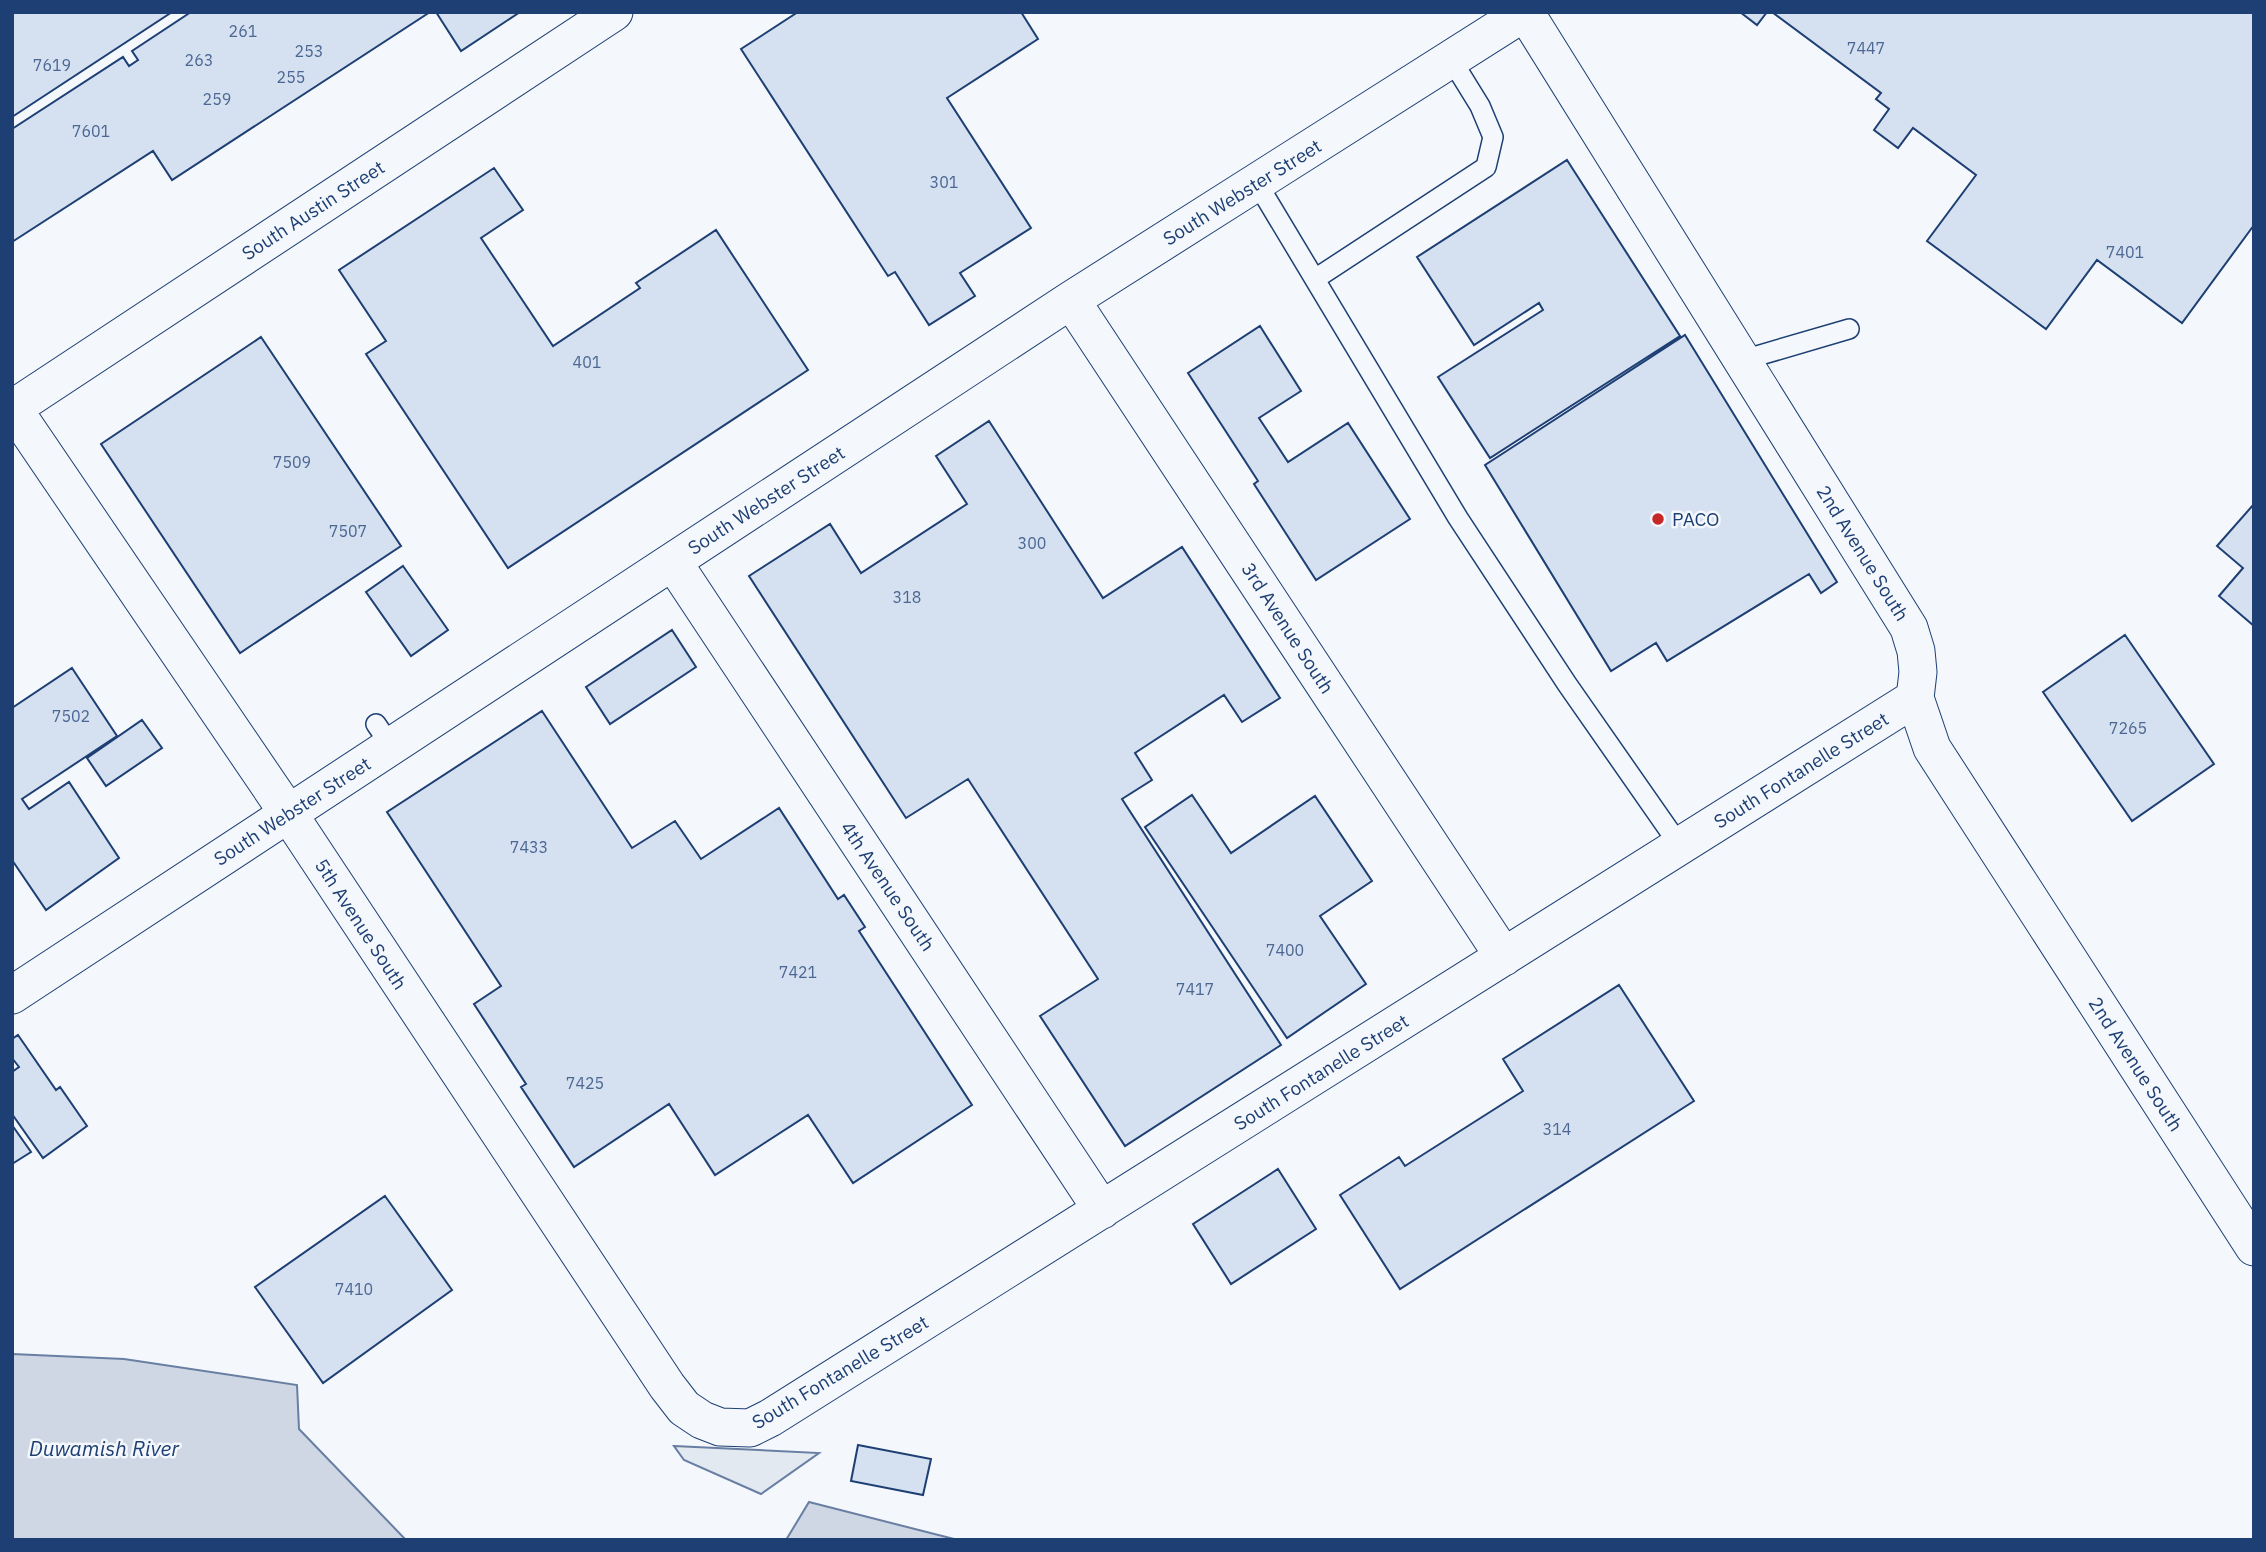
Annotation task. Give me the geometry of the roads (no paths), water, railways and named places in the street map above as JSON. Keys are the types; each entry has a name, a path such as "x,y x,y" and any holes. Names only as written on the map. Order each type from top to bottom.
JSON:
{"street":[{"name":"South Austin Street","path":"13,408 614,12"},
{"name":"South Webster Street","path":"12,995 288,813 384,735 673,562 1071,300 1525,12"},
{"name":"2nd Avenue South","path":"1525,12 1909,628 1916,651 1918,672 1915,698 1932,748 2254,1247"},
{"name":"3rd Avenue South","path":"1071,300 1504,957"},
{"name":"5th Avenue South","path":"13,408 288,813 667,1386 684,1408 702,1420 720,1427"},
{"name":"4th Avenue South","path":"673,562 1102,1210"},
{"name":"South Fontanelle Street","path":"720,1427 750,1428 769,1418 1915,698"}],"lane":[{"path":"1315,279 1486,167 1493,137 1479,106 1451,59"},
{"path":"1257,183 1458,518 1567,684 1680,846"},
{"path":"1743,360 1849,329"}],"water":[{"name":"Duwamish River","path":"12,1354 124,1359 297,1385 299,1429 406,1540 12,1540"},
{"path":"809,1502 958,1540 786,1540"}],"place":[{"name":"PACO","path":"1658,519"}]}
